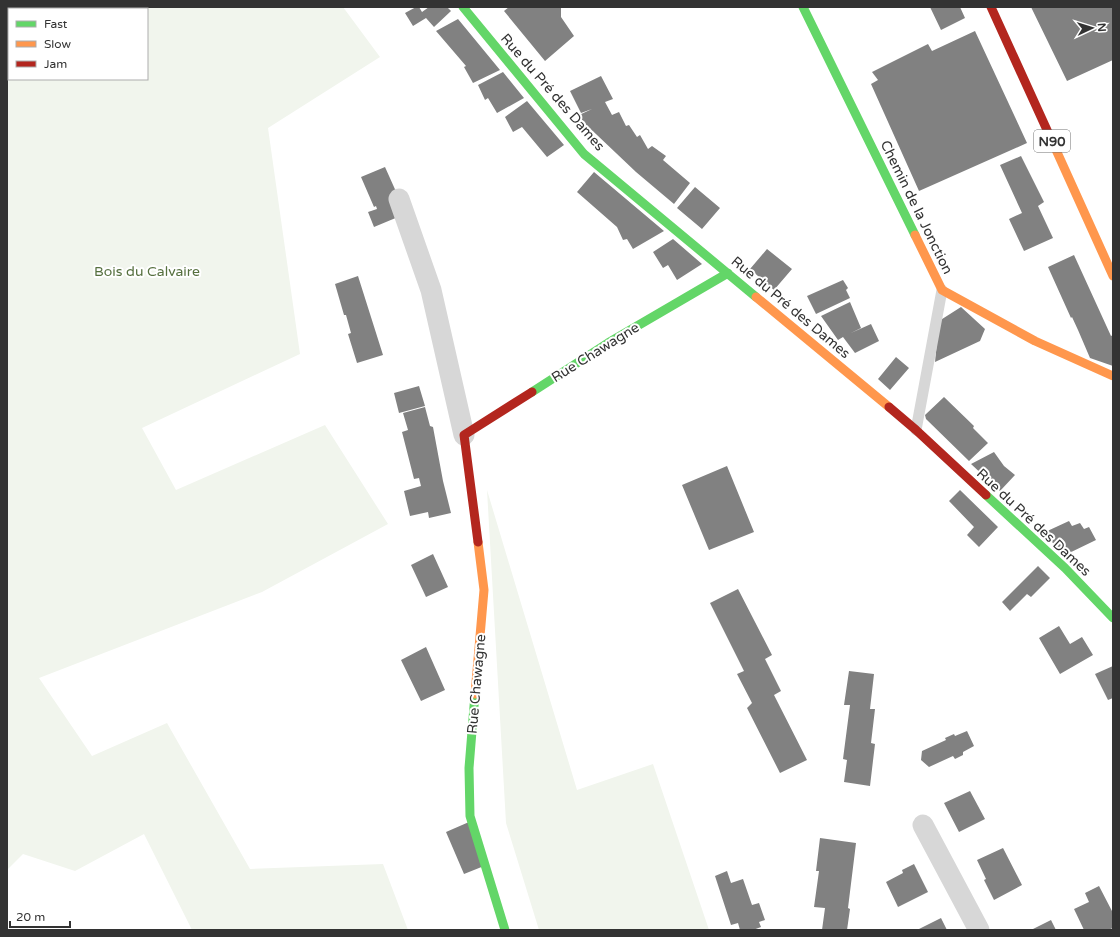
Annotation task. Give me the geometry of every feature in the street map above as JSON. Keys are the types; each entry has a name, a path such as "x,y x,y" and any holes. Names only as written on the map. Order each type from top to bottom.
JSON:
{"street":[{"name":"Rue du Pré des Dames","path":"463,7 584,154 916,430 1065,568 1113,618"},
{"name":"Chemin de la Jonction","path":"803,7 942,290 1035,341 1113,376"},
{"name":"N90","path":"991,7 1113,276"},
{"name":"Rue Chawagne","path":"399,199 431,290 464,435 484,590 470,768 470,816 506,930"},
{"name":"Rue Chawagne","path":"464,435 608,342 728,273"},
{"path":"923,825 979,930"}],"lane":[{"path":"916,430 942,290"}],"green space":[{"name":"Bois du Calvaire","path":"7,7 343,7 380,57 268,128 300,354 142,428 176,490 325,425 388,524 262,592 39,678 92,756 167,723 250,869 383,864 408,930 192,930 144,834 75,871 23,854 7,870"},
{"path":"487,490 577,790 653,764 709,930 539,930 506,823"}],"building":[{"path":"419,7 422,12 429,7 447,7 451,11 434,27 426,18 413,26 405,13"},
{"path":"509,7 560,7 561,17 574,36 545,61 504,11"},
{"path":"930,7 960,7 965,18 941,30"},
{"path":"1031,7 1113,7 1113,60 1067,81"},
{"path":"458,19 500,70 473,83 464,67 466,66 436,31"},
{"path":"975,31 1027,143 919,191 871,84 878,80 872,72 928,44 932,51"},
{"path":"503,72 524,98 497,113 488,98 485,100 478,85"},
{"path":"601,76 613,99 605,102 612,115 619,112 626,126 629,125 637,137 640,135 648,149 652,146 666,156 663,160 690,183 674,204 636,172 577,116 592,109 581,113 570,91"},
{"path":"527,101 564,145 547,157 522,127 513,132 505,117"},
{"path":"1021,156 1044,202 1038,206 1053,238 1024,251 1009,219 1022,213 1000,165"},
{"path":"385,167 398,196 398,217 374,227 368,212 377,209 376,206 374,207 361,177"},
{"path":"594,172 664,231 633,249 627,239 623,240 617,227 577,192"},
{"path":"695,187 720,208 702,229 677,208"},
{"path":"673,239 702,264 677,280 668,265 663,268 653,252"},
{"path":"767,249 792,269 774,290 750,269"},
{"path":"1074,255 1111,336 1113,335 1113,366 1090,358 1048,267"},
{"path":"358,276 383,355 357,363 348,334 351,333 346,315 344,315 335,284"},
{"path":"843,280 848,288 846,290 850,298 816,314 807,296"},
{"path":"850,302 861,328 851,333 871,324 879,341 855,353 843,337 838,340 821,316"},
{"path":"961,307 985,329 980,341 935,362 939,321"},
{"path":"896,357 909,368 890,390 878,379"},
{"path":"419,386 425,406 399,413 394,393"},
{"path":"944,397 974,426 973,428 988,443 969,461 926,419 925,415"},
{"path":"425,407 430,426 433,427 443,481 451,513 429,518 428,512 410,516 404,491 421,486 419,478 414,479 402,432 408,430 403,413"},
{"path":"994,452 1004,466 1015,475 1000,491 971,464"},
{"path":"727,466 754,532 709,550 682,485"},
{"path":"960,490 998,527 979,547 967,535 974,527 949,501"},
{"path":"1069,521 1072,526 1080,523 1084,529 1089,527 1096,540 1065,555 1043,533"},
{"path":"433,554 448,587 426,597 411,565"},
{"path":"1038,566 1050,578 1031,597 1027,594 1010,611 1002,602"},
{"path":"738,589 772,655 765,659 781,691 774,695 807,760 780,773 747,708 752,703 737,674 744,671 710,603"},
{"path":"1059,626 1070,644 1082,637 1093,655 1060,674 1039,638"},
{"path":"426,647 445,690 421,701 401,660"},
{"path":"1113,666 1113,698 1108,700 1095,674"},
{"path":"849,671 874,674 870,709 875,709 871,743 875,744 870,786 844,782 847,760 843,759 850,705 844,705"},
{"path":"967,731 974,746 963,752 963,755 955,759 953,756 929,767 921,760 922,751 946,740 945,738 954,734 955,736"},
{"path":"970,791 985,819 959,832 944,803"},
{"path":"469,822 484,866 464,874 446,832"},
{"path":"820,838 856,843 848,908 850,909 847,930 822,930 825,908 814,907 819,871 816,871"},
{"path":"1003,848 1022,885 994,900 984,880 986,879 977,860"},
{"path":"914,864 928,892 898,907 886,882 903,873 902,870"},
{"path":"727,871 731,883 743,879 752,905 759,903 765,920 759,922 761,927 753,930 740,930 738,923 731,925 715,876"},
{"path":"1099,886 1113,913 1113,928 1108,930 1084,930 1074,909 1089,902 1085,893"},
{"path":"941,918 947,930 917,930"},
{"path":"1051,920 1056,930 1031,930"}],"traffic: fast":[{"path":"463,7 584,154 756,297"},
{"path":"803,7 915,235"},
{"path":"532,392 608,343 728,273"},
{"path":"986,495 1065,568 1113,618"},
{"path":"475,694 469,768 470,816 505,930"}],"traffic: slow":[{"path":"1052,141 1113,276"},
{"path":"915,235 942,290 1035,341 1113,376"},
{"path":"756,297 889,407"},
{"path":"475,694 484,590 478,542"}],"traffic: jam":[{"path":"991,7 1052,141"},
{"path":"478,542 464,435 532,392"},
{"path":"889,407 986,495"}]}
